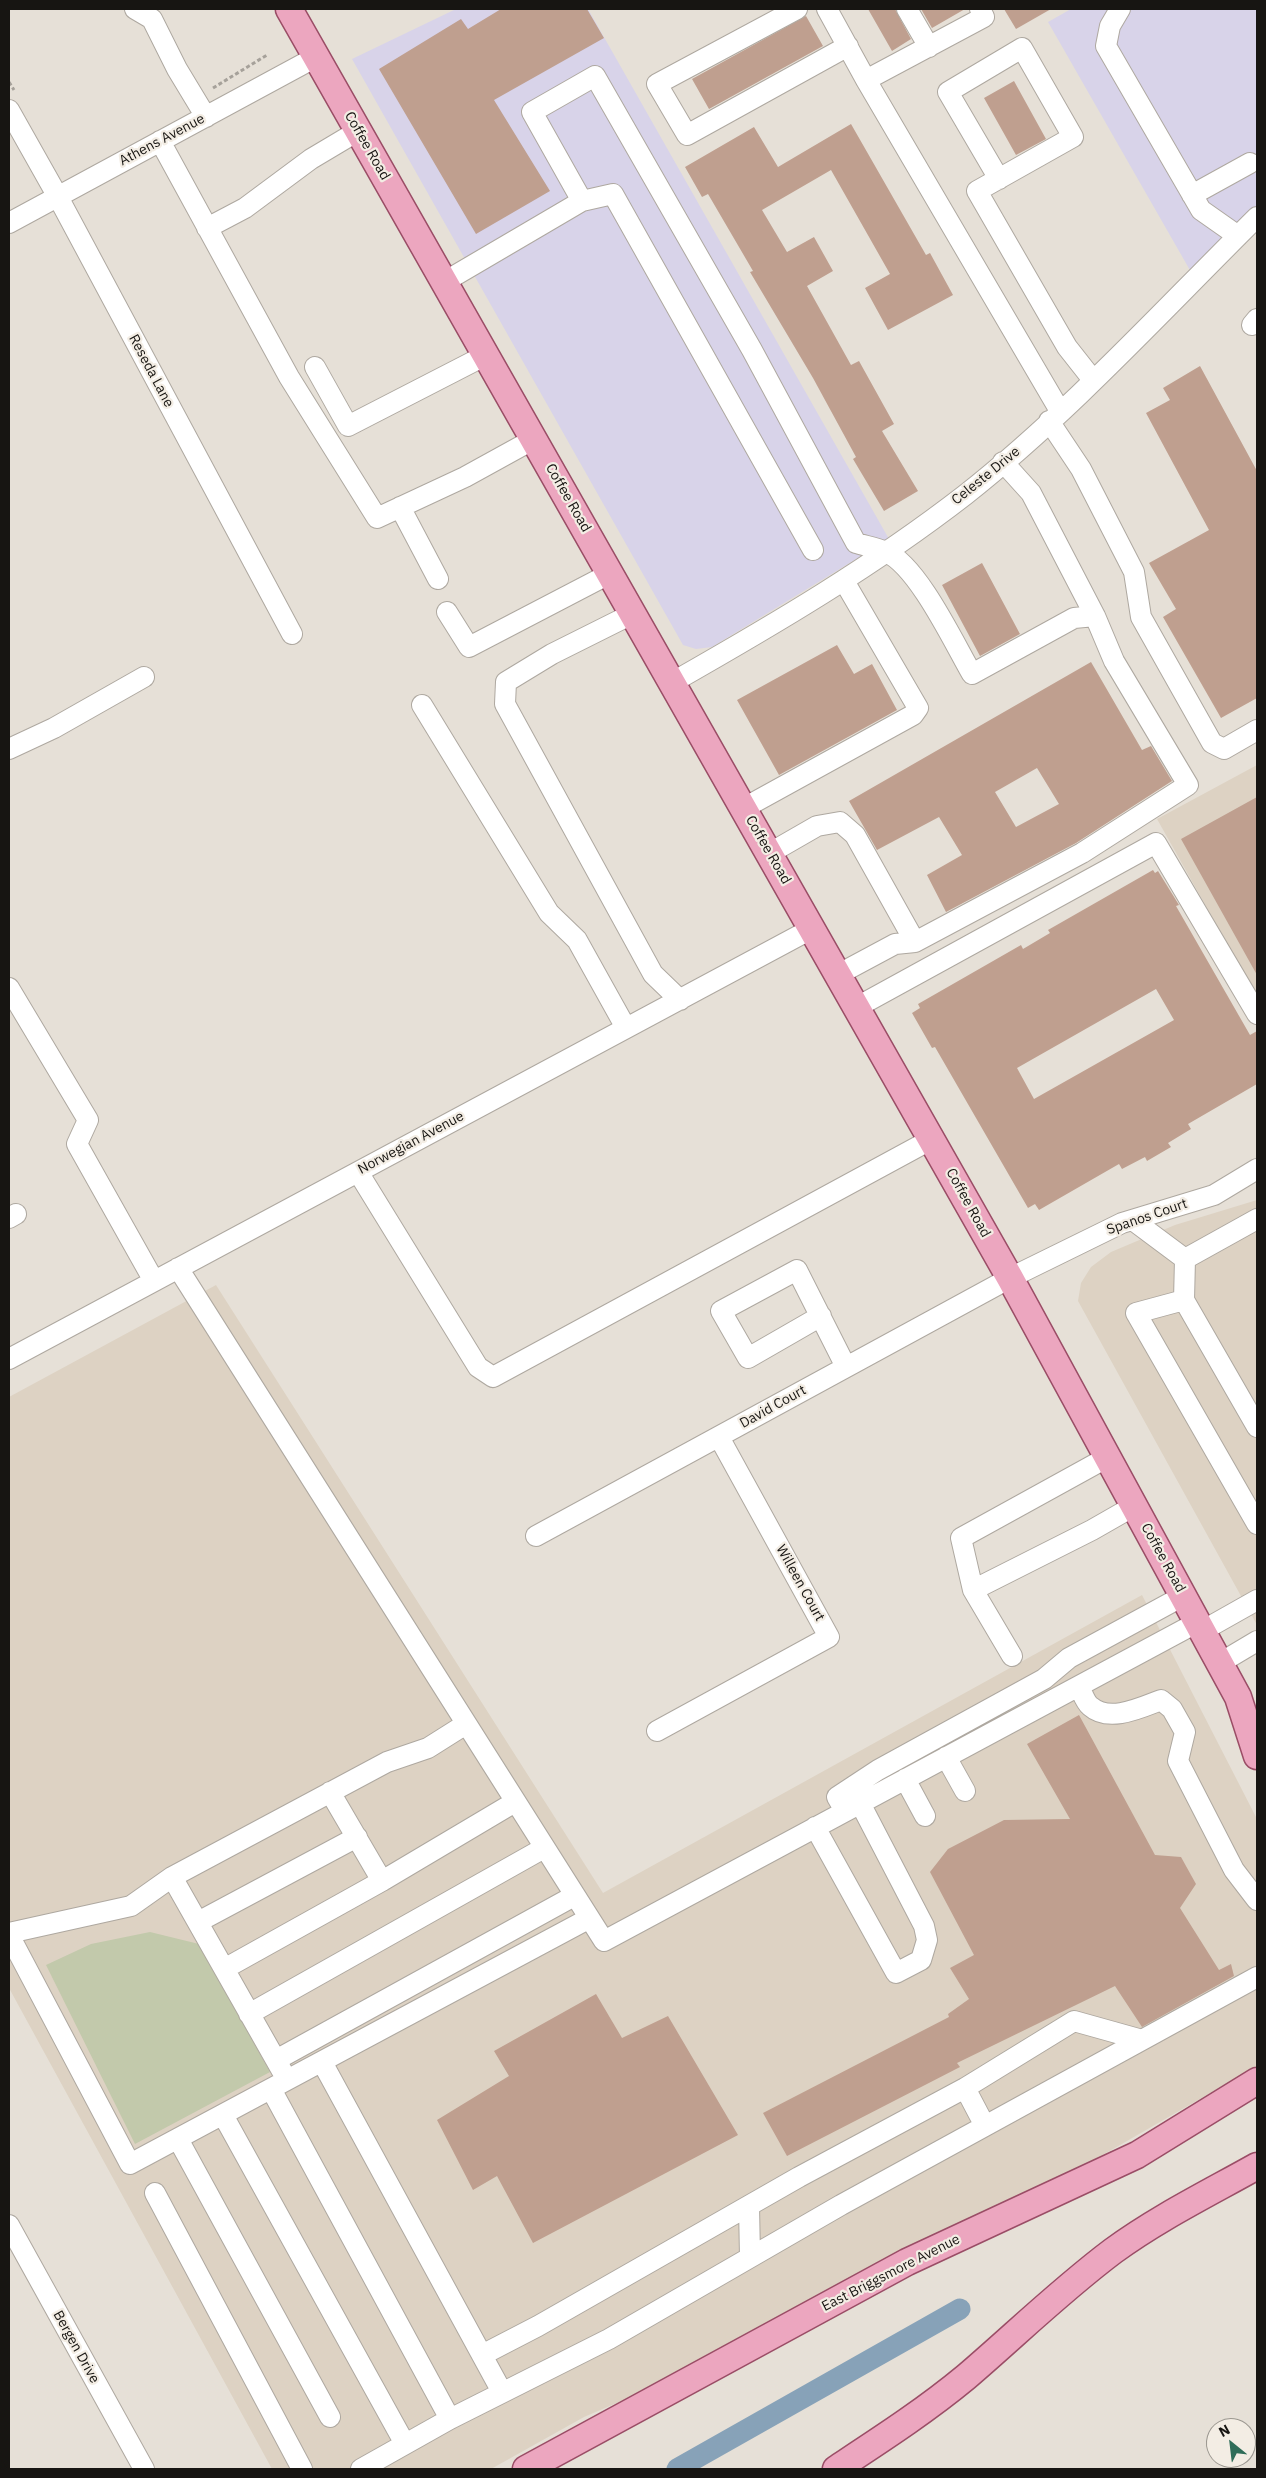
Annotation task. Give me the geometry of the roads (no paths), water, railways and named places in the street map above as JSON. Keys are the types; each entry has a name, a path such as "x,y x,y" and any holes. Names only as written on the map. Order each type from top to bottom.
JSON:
{"main road":[{"name":"Coffee Road","path":"289,9 813,928 1010,1278 1238,1697 1257,1756"},
{"name":"Coffee Road","path":"1238,1697 1257,1715"},
{"name":"East Briggsmore Avenue","path":"526,2469 907,2262 1137,2155 1257,2081"},
{"path":"836,2469 900,2427 965,2378 1068,2286 1115,2250 1150,2226 1257,2166"}],"street":[{"path":"135,9 152,18 177,69 206,117"},
{"path":"797,9 657,84 687,135 848,46"},
{"path":"827,9 1055,416 1134,572 1141,617 1212,742 1224,749 1257,730"},
{"path":"908,9 929,46"},
{"path":"866,80 984,17 980,9"},
{"path":"1120,9 1110,26 1106,46 1201,210 1238,236"},
{"path":"999,179 948,92 1022,48 1073,137 999,179 977,191 1067,347 1093,380"},
{"name":"Athens Avenue","path":"9,223 316,57"},
{"path":"582,201 532,112 596,76 752,350 856,543 887,552 911,574 929,597 972,674 1074,618 1096,616"},
{"name":"Reseda Lane","path":"13,102 58,197 292,634"},
{"path":"208,228 244,208 311,159 358,131"},
{"path":"160,141 289,377 377,518 465,477 534,439"},
{"path":"1192,194 1250,163"},
{"path":"444,282 582,201 613,194 813,550"},
{"name":"Celeste Drive","path":"673,682 844,581 887,552 965,494 1055,416 1093,380 1257,217"},
{"path":"315,367 348,426 486,355"},
{"path":"839,974 895,944 915,942 1082,853 1188,785 1114,661 1096,616 1031,493 1003,462"},
{"path":"400,507 438,579"},
{"path":"447,612 470,647 611,573"},
{"path":"744,808 913,715 918,708 844,581"},
{"path":"634,613 552,654 506,682 505,704 654,974 680,1000"},
{"path":"9,749 54,728 144,677"},
{"path":"422,705 549,913 577,940 626,1028"},
{"path":"770,853 816,826 840,822 855,835 915,942"},
{"path":"857,1007 1156,843 1257,1014"},
{"name":"Norwegian Avenue","path":"9,1359 813,928"},
{"path":"9,988 88,1120 77,1144 154,1281"},
{"path":"358,1172 478,1367 493,1377 932,1139"},
{"name":"Spanos Court","path":"1010,1278 1122,1223 1134,1221 1214,1195 1257,1169"},
{"path":"1185,1259 1257,1219"},
{"path":"1134,1221 1185,1259"},
{"path":"1185,1259 1184,1300 1256,1421"},
{"path":"178,1268 588,1919 604,1941 1078,1686 1257,1600"},
{"path":"821,1316 748,1358 721,1311 797,1270 821,1316 846,1367"},
{"name":"David Court","path":"536,1536 1010,1278"},
{"path":"1184,1300 1136,1313 1257,1524"},
{"name":"Willeen Court","path":"657,1731 829,1637 719,1436"},
{"path":"1012,1656 973,1590 961,1538 1108,1457"},
{"path":"973,1590 1092,1530 1134,1506"},
{"path":"815,1827 896,1973 920,1960 927,1940 924,1926 853,1807 837,1797 878,1770 1044,1679 1069,1658 1184,1596"},
{"path":"1220,1663 1257,1641"},
{"path":"1078,1686 1088,1705 1101,1714 1119,1714 1161,1700 1172,1709 1185,1732 1178,1761 1234,1870 1257,1900"},
{"path":"466,1724 428,1748 387,1762 172,1877 130,1906 9,1934 130,2164 588,1919"},
{"path":"946,1757 965,1791"},
{"path":"905,1779 925,1816"},
{"path":"330,1792 382,1881"},
{"path":"224,1969 382,1881 515,1802"},
{"path":"198,1922 356,1837"},
{"path":"249,2014 544,1848"},
{"path":"172,1877 276,2060 279,2085 450,2419"},
{"path":"276,2060 574,1896"},
{"path":"361,2469 450,2419 609,2339 750,2257 1257,1977"},
{"path":"482,2355 538,2326 748,2206 965,2088 1074,2022 1142,2040"},
{"path":"322,2062 502,2392"},
{"path":"965,2088 985,2126"},
{"path":"223,2115 405,2444"},
{"path":"178,2139 330,2417"},
{"path":"155,2193 302,2469"},
{"path":"748,2206 750,2257"},
{"name":"Bergen Drive","path":"9,2225 144,2469"}],"waterway":[{"path":"677,2469 960,2309"}]}
